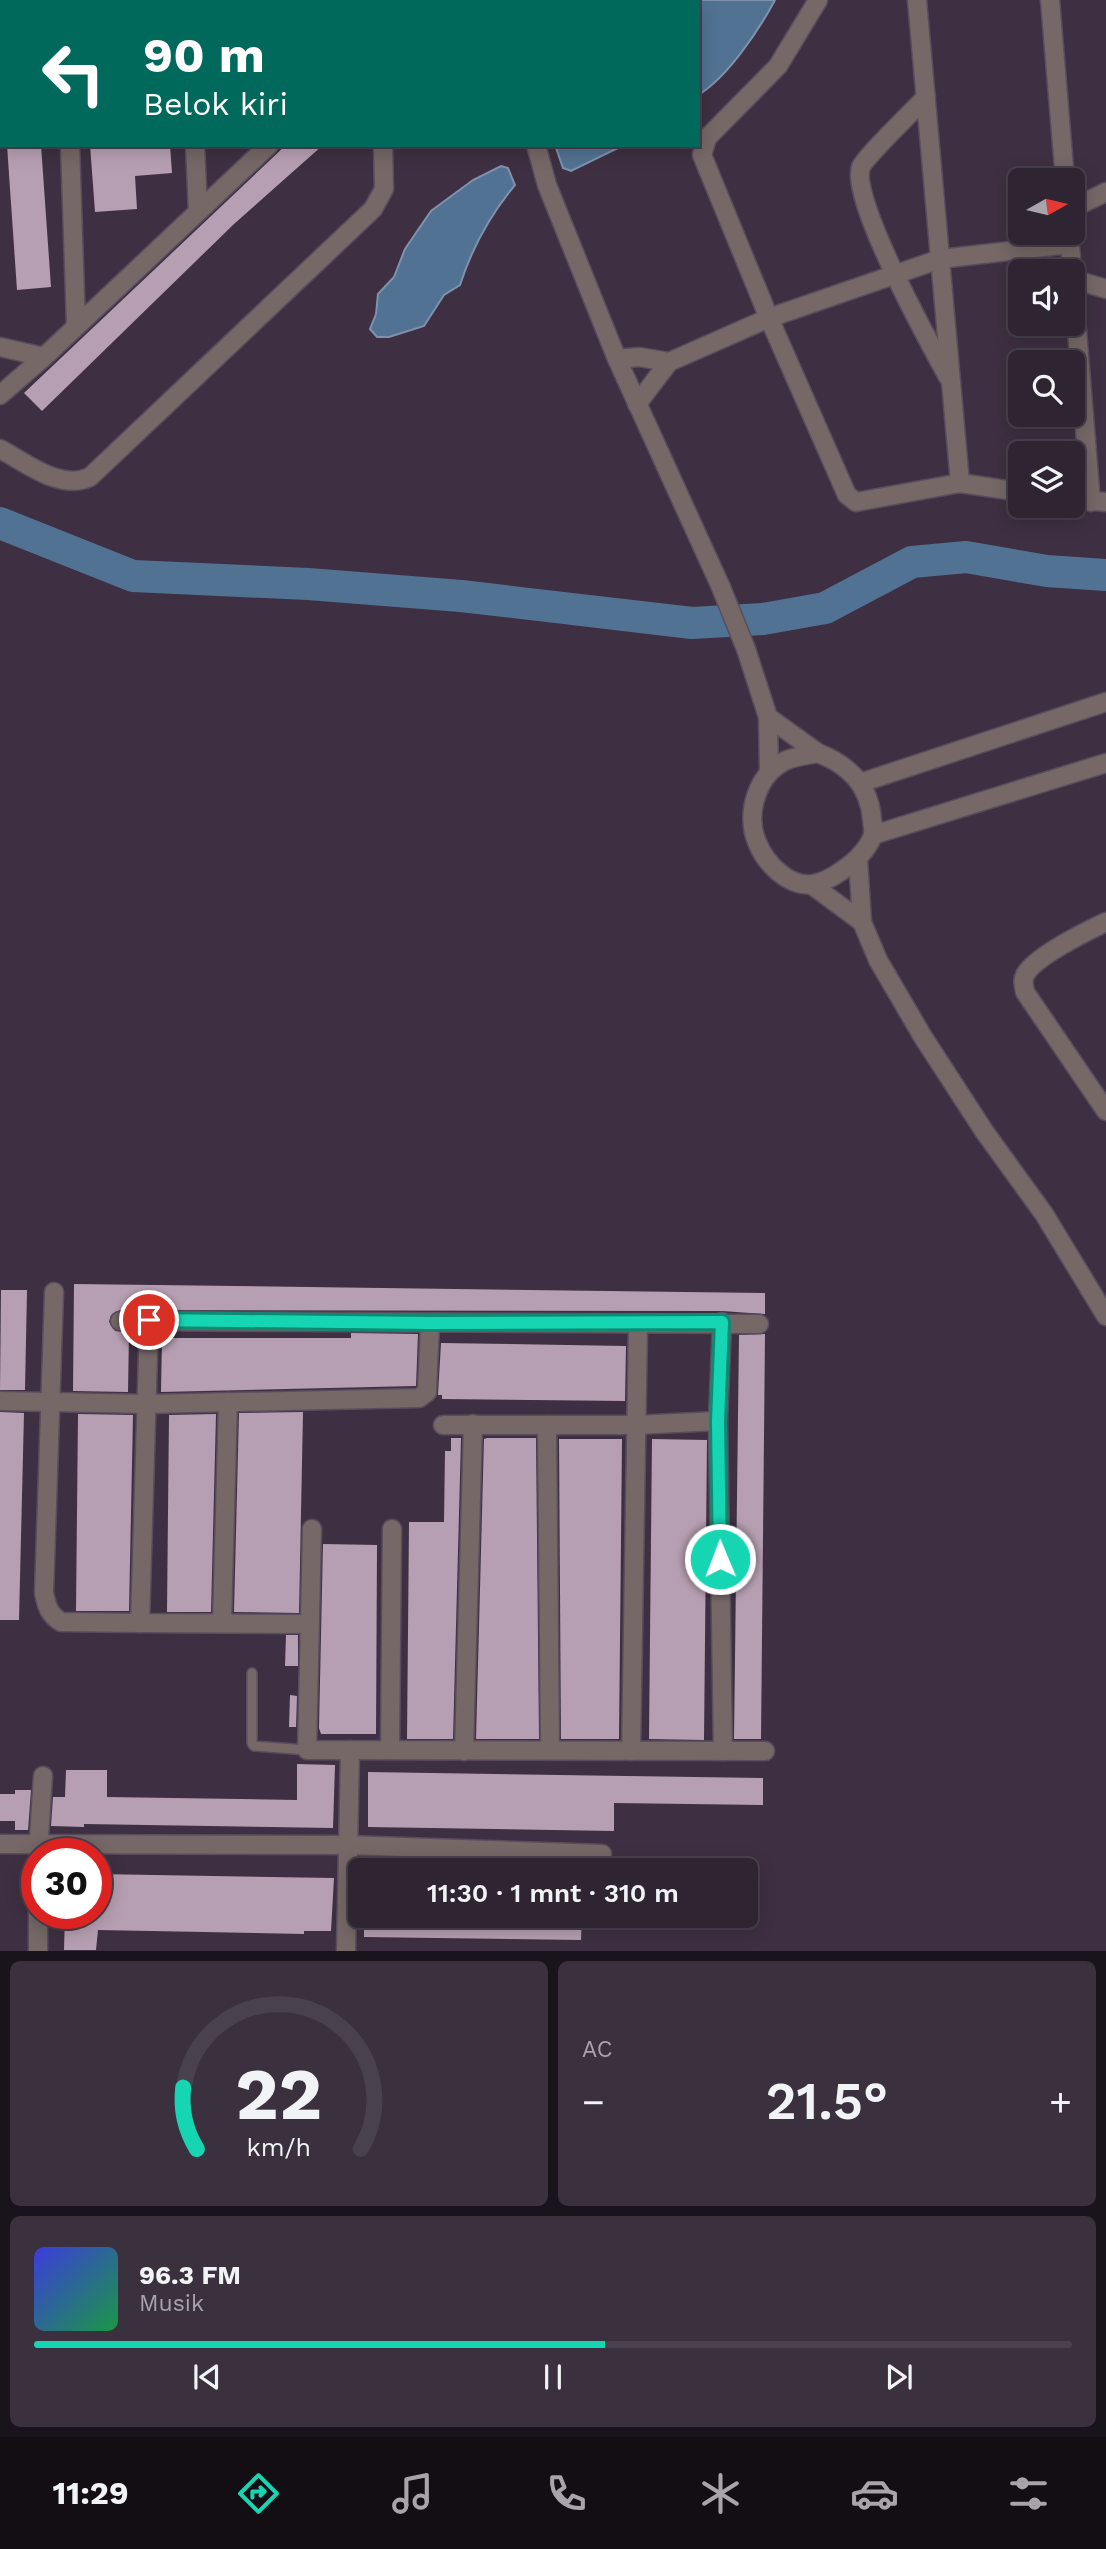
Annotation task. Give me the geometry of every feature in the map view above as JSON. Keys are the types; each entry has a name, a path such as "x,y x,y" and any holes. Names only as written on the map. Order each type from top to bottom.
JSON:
{"street":[{"path":"818,0 778,66 707,138 702,155 769,318 848,495 856,502 960,483 1008,490"},
{"path":"918,0 960,483"},
{"path":"1050,0 1064,168"},
{"path":"926,97 861,167 860,186 894,274 951,384"},
{"path":"70,147 76,325"},
{"path":"195,147 198,211"},
{"path":"0,395 44,357 267,147"},
{"path":"0,449 61,481 77,483 90,477 373,209 384,189 383,147"},
{"path":"537,147 547,185 617,359 720,585 746,649 768,717 769,771"},
{"path":"1085,202 1106,192"},
{"path":"637,404 669,362 769,318 940,259 1026,245"},
{"path":"1085,284 1106,289"},
{"path":"1077,336 1090,501"},
{"path":"0,347 44,357"},
{"path":"617,359 639,357 669,362"},
{"path":"860,783 1106,702"},
{"path":"768,717 818,753 841,762 860,783 870,803 873,835 858,859 837,875 812,885"},
{"path":"818,753 788,760 769,771 758,790 751,819 756,841 766,860 782,875 812,885 862,922"},
{"path":"873,835 1106,763"},
{"path":"858,859 862,922 878,960 923,1037 984,1131 1044,1214 1106,1316"},
{"path":"1106,922 1054,950 1026,972 1023,981 1025,992 1106,1111"},
{"path":"54,1292 44,1593 51,1616 61,1622 309,1624"},
{"path":"141,1623 149,1320"},
{"path":"120,1321 759,1324"},
{"path":"722,1322 718,1421 723,1751"},
{"path":"0,1401 148,1404 419,1398 427,1392 430,1323"},
{"path":"631,1751 638,1324"},
{"path":"222,1622 228,1402"},
{"path":"443,1425 635,1425 718,1421"},
{"path":"464,1751 473,1424"},
{"path":"547,1425 550,1750"},
{"path":"312,1529 307,1750 765,1751"},
{"path":"390,1749 392,1529"},
{"path":"346,1951 350,1750"},
{"path":"39,1838 43,1776"},
{"path":"0,1844 21,1847"},
{"path":"112,1848 348,1845 602,1854"},
{"path":"38,1929 38,1951"}],"lane":[{"path":"252,1673 254,1746 307,1750"}],"water":[{"path":"700,0 775,0 751,39 709,87 700,94"},
{"path":"556,147 620,147 571,171 563,168"},
{"path":"501,166 508,168 515,185 483,232 460,285 444,295 424,326 389,337 377,337 370,329 376,314 378,294 394,277 405,249 431,211 473,180"}],"building":[{"path":"7,147 41,147 51,287 17,290"},
{"path":"90,147 170,147 172,173 135,176 137,209 95,212"},
{"path":"284,147 321,147 234,224 42,411 24,393"},
{"path":"74,1284 765,1293 765,1314 722,1311 120,1310 111,1315 109,1322 115,1331 129,1332 128,1392 73,1391"},
{"path":"1,1290 27,1290 25,1390 0,1390"},
{"path":"351,1333 418,1334 416,1386 161,1392 162,1338 351,1338"},
{"path":"765,1334 761,1739 734,1739 739,1335"},
{"path":"441,1343 626,1346 625,1401 442,1399 442,1395 438,1395"},
{"path":"0,1412 24,1413 19,1620 0,1620"},
{"path":"303,1412 299,1613 234,1612 239,1413"},
{"path":"78,1414 133,1415 129,1611 76,1611"},
{"path":"216,1414 211,1612 167,1612 169,1415"},
{"path":"451,1438 461,1438 453,1739 407,1739 409,1522 444,1522 445,1451 451,1451"},
{"path":"536,1438 539,1739 476,1739 484,1439"},
{"path":"559,1439 622,1439 619,1739 561,1739"},
{"path":"652,1439 707,1440 704,1740 649,1739"},
{"path":"323,1544 377,1545 376,1734 321,1734 319,1728"},
{"path":"286,1635 298,1635 298,1666 285,1666"},
{"path":"290,1695 297,1696 296,1727 289,1727"},
{"path":"297,1764 335,1765 333,1828 84,1824 84,1827 51,1826 53,1797 65,1797 66,1770 107,1770 107,1797 297,1800"},
{"path":"368,1772 763,1778 763,1805 614,1803 614,1831 368,1827"},
{"path":"15,1790 31,1790 28,1830 15,1830 15,1821 0,1821 0,1794 15,1794"},
{"path":"112,1874 334,1878 331,1931 304,1931 304,1934 98,1930 96,1950 64,1950 65,1929 112,1929"},
{"path":"364,1928 582,1928 581,1940 364,1937"}],"waterway":[{"path":"0,523 133,576 308,584 461,596 692,623 763,619 825,608 912,562 966,557 1047,571 1106,575"}],"route":[{"path":"149,1320 638,1324 722,1322 718,1421 720,1559"}]}
